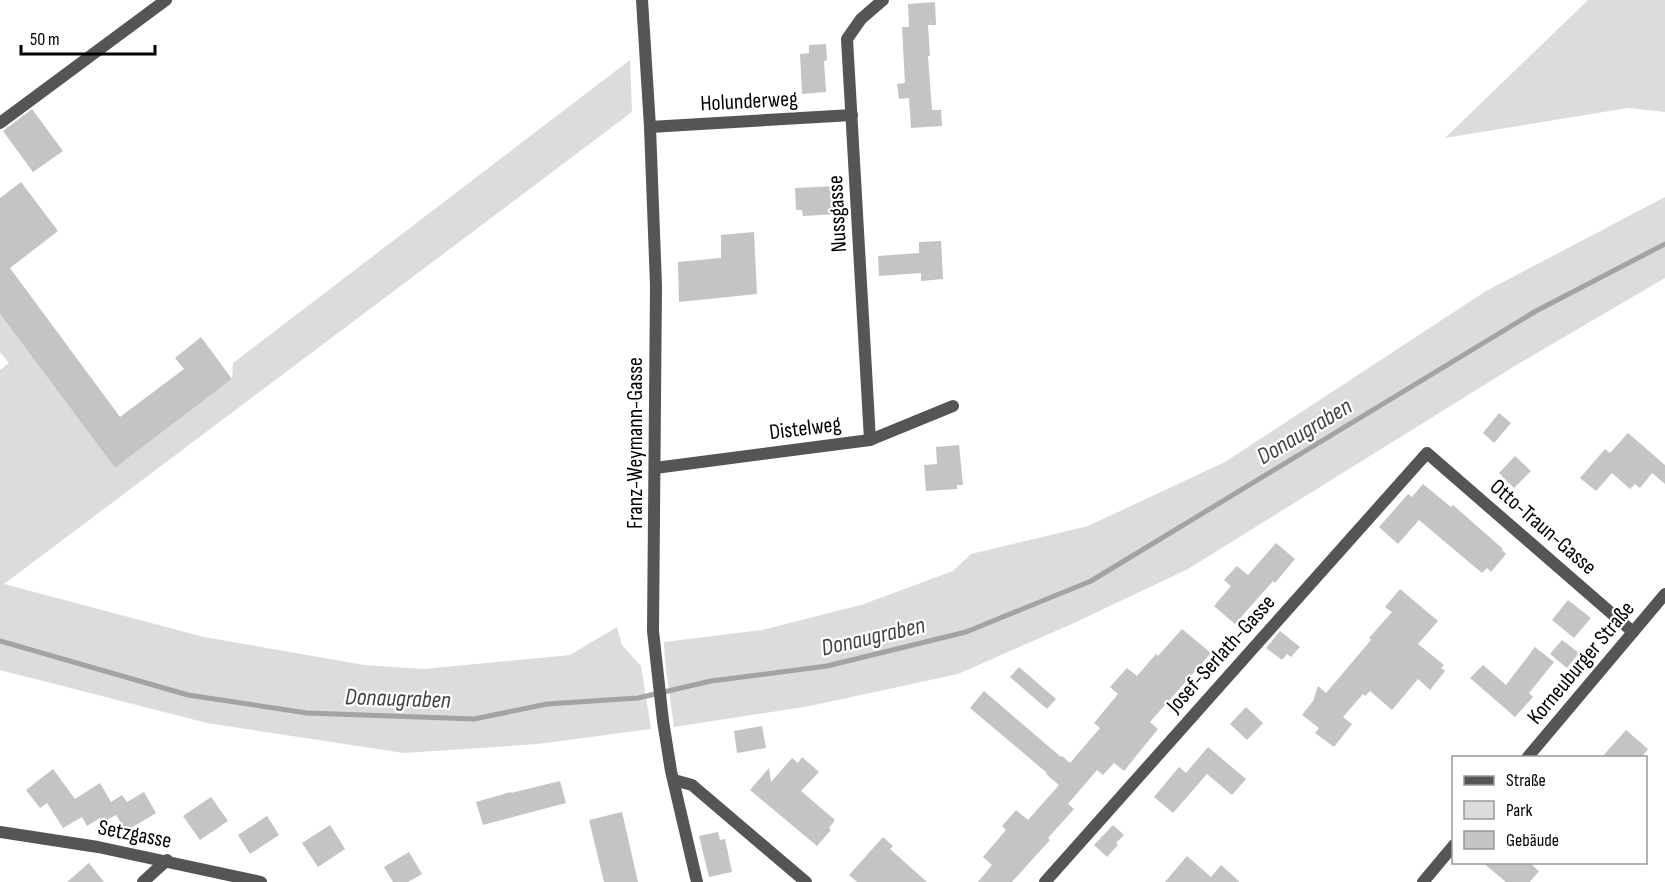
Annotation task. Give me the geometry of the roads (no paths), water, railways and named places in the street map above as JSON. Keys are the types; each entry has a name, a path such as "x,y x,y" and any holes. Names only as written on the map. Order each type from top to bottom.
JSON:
{"street":[{"path":"0,123 166,0"},
{"name":"Franz-Weymann-Gasse","path":"642,0 656,286 653,631 663,721 697,882"},
{"name":"Nussgasse","path":"870,440 847,39 861,19 884,0"},
{"name":"Holunderweg","path":"650,127 852,115"},
{"name":"Distelweg","path":"655,468 870,440 953,406"},
{"name":"Otto-Traun-Gasse","path":"1427,453 1632,632"},
{"name":"Josef-Serlath-Gasse","path":"1045,882 1427,453"},
{"name":"Korneuburger Straße","path":"1529,756 1665,594"},
{"path":"674,780 693,785 806,882"},
{"name":"Setzgasse","path":"0,832 98,847 261,882"},
{"path":"1423,882 1452,847"},
{"path":"143,882 167,861"}],"waterway":[{"name":"Donaugraben","path":"0,641 188,695 307,713 474,719 547,704 638,698 711,681 827,666 966,632 1091,581 1536,311 1665,244"}]}
